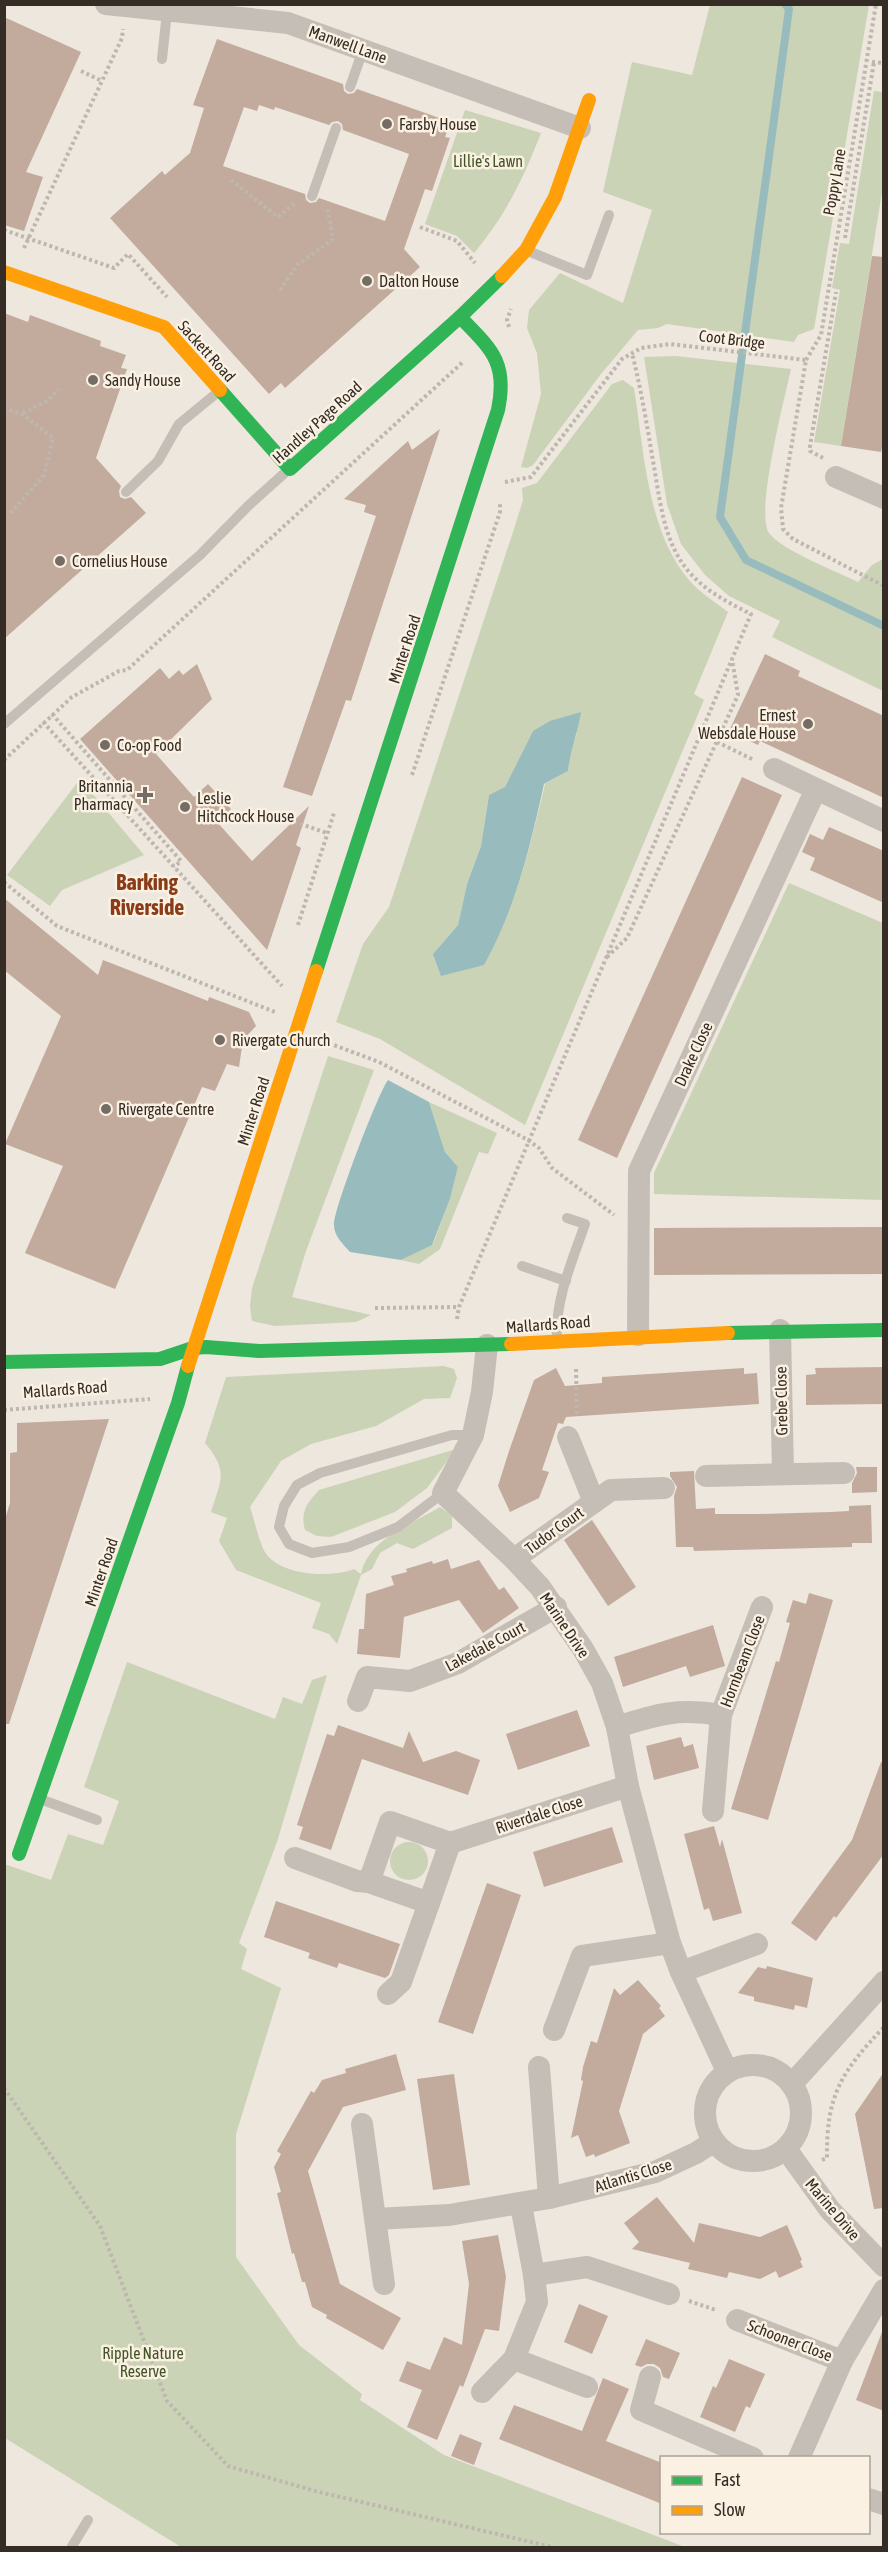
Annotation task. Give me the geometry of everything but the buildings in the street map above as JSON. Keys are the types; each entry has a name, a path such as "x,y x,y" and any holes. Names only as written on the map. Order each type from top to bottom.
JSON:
{"street":[{"name":"Manwell Lane","path":"106,4 134,9 288,23 580,128"},
{"name":"Handley Page Road","path":"290,469 460,317 526,250 555,197 589,100"},
{"name":"Sackett Road","path":"6,272 164,327 290,469"},
{"name":"Minter Road","path":"19,1854 183,1386 193,1348 477,479 503,390 501,372 494,356 460,317"},
{"path":"836,477 884,498"},
{"path":"774,769 884,821"},
{"name":"Drake Close","path":"638,1335 639,1171 816,789"},
{"name":"Mallards Road","path":"4,1362 160,1359 193,1348 259,1351 488,1345 638,1335 780,1330 884,1330"},
{"name":"Grebe Close","path":"780,1330 783,1473"},
{"path":"442,1493 473,1435 482,1392 488,1345"},
{"name":"Tudor Court","path":"568,1437 594,1502"},
{"path":"706,1476 844,1473"},
{"name":"Tudor Court","path":"514,1559 610,1490 664,1488"},
{"name":"Marine Drive","path":"442,1493 514,1559 556,1607 602,1683 617,1726 628,1785 670,1943 727,2071"},
{"name":"Lakedale Court","path":"358,1701 367,1677 410,1681 458,1663 556,1607"},
{"name":"Hornbeam Close","path":"713,1811 721,1715 762,1607"},
{"name":"Hornbeam Close","path":"617,1726 653,1715 693,1710 721,1715"},
{"name":"Riverdale Close","path":"450,1843 628,1785"},
{"path":"369,1882 390,1822 450,1843 401,1982 388,1994"},
{"path":"295,1858 357,1881 369,1882 429,1903"},
{"path":"554,2030 582,1956 670,1943"},
{"path":"681,1972 757,1944"},
{"path":"792,2084 884,1982"},
{"path":"750,2064 774,2068 792,2084 801,2100 802,2118 797,2135 786,2149 767,2160 746,2162 725,2154 713,2142 704,2120 705,2101 713,2084 727,2071 750,2064"},
{"path":"539,2067 549,2198"},
{"path":"362,2124 384,2284"},
{"name":"Atlantis Close","path":"376,2219 449,2215 520,2205 654,2172 696,2153 713,2142"},
{"name":"Marine Drive","path":"786,2149 830,2210 884,2266"},
{"path":"482,2392 514,2359 537,2302 520,2205"},
{"path":"534,2275 587,2267 669,2294"},
{"name":"Schooner Close","path":"799,2456 842,2361 884,2290"},
{"name":"Schooner Close","path":"737,2320 842,2361"},
{"path":"514,2359 587,2387"},
{"path":"650,2377 641,2410 751,2456"}],"lane":[{"path":"162,59 167,12"},
{"path":"350,87 363,50"},
{"path":"309,200 336,128"},
{"path":"526,250 587,275 609,214"},
{"path":"126,492 158,461 179,424 220,390"},
{"name":"Handley Page Road","path":"4,724 200,555 248,506 290,469"},
{"path":"557,1340 558,1305 585,1224 567,1218"},
{"path":"522,1266 566,1281"},
{"path":"442,1493 398,1527 349,1547 312,1553 289,1545 279,1527 284,1506 297,1485 320,1473 452,1435 473,1435"},
{"path":"40,1799 98,1820"},
{"path":"71,2547 88,2520"}],"path":[{"name":"Poppy Lane","path":"806,360 821,335 876,4"},
{"path":"6,272 30,239 122,38 124,19 134,19 134,9"},
{"path":"867,61 884,63"},
{"path":"845,238 874,62"},
{"path":"81,71 103,81"},
{"path":"231,180 278,217 295,202 309,200"},
{"path":"280,290 297,265 333,239 328,211 317,208"},
{"path":"420,227 457,241 481,269"},
{"path":"810,441 836,292"},
{"name":"Coot Bridge","path":"632,353 641,348 670,344 806,360"},
{"path":"455,1329 459,1306 751,614 709,590 689,572 670,539 662,513 632,353 622,359 531,477 501,482"},
{"path":"4,760 72,696 118,671 127,670 465,360"},
{"path":"806,360 781,508 783,529 793,539 884,586"},
{"path":"22,414 47,402 58,389"},
{"path":"4,408 22,414 53,438 44,475 9,516"},
{"path":"604,959 627,938 738,695 732,658"},
{"path":"27,704 284,989"},
{"path":"52,714 181,861 174,867"},
{"path":"717,742 774,769"},
{"path":"283,818 327,833"},
{"path":"4,882 57,926 276,1012"},
{"path":"320,1040 379,1062 528,1140"},
{"path":"375,1308 459,1306"},
{"path":"568,1437 577,1425 576,1339"},
{"name":"Mallards Road","path":"4,1410 155,1398 183,1386"},
{"path":"827,2158 827,2134 837,2087 844,2073 884,2027"},
{"path":"832,2084 837,2087"},
{"path":"4,2088 100,2226 167,2401 228,2466 315,2491 556,2547"},
{"path":"669,2294 725,2313 737,2320"}],"green space":[{"path":"710,5 869,5 814,329 798,335 794,342 667,324 658,328 638,330 601,374 533,465 527,468 521,467 541,394 537,353 527,328 529,310 560,273 623,303 652,210 603,192 632,62 692,75"},
{"path":"874,91 883,92 883,186 841,446 814,442 840,290 832,288 840,243 849,244"},
{"name":"Lillie's Lawn","path":"465,110 541,133 513,196 474,253 457,236 425,224"},
{"path":"676,356 791,369 768,480 766,521 769,533 775,540 797,553 858,582 872,565 883,559 883,691 772,637 780,621 729,596 705,575 681,544 667,504 644,357"},
{"path":"623,380 634,388 650,489 664,538 675,560 689,580 702,593 728,612 694,694 704,700 525,1125 380,1039 336,1022 363,944 389,907 515,526 523,500 522,488 537,483 612,384","holes":["533,731 577,733 569,753 568,771 545,784 528,854 513,899 484,964 433,954 458,925 467,884 481,846 489,795 505,788"]},
{"path":"80,779 144,855 62,890 50,906 7,875"},
{"path":"789,883 883,923 883,1200 654,1194 654,1173"},
{"path":"328,1056 374,1070 306,1251 292,1297 371,1315 356,1322 275,1326 252,1321 250,1307 252,1288"},
{"path":"429,1102 497,1133 488,1154 479,1152 440,1249 419,1264 401,1260 433,1244 450,1199 458,1167 445,1152"},
{"path":"444,1366 454,1369 457,1378 450,1398 424,1399 376,1426 311,1444 281,1461 250,1507 267,1555 275,1562 296,1571 321,1574 354,1569 361,1574 372,1551 405,1526 440,1507 452,1516 452,1528 413,1549 397,1543 380,1553 372,1569 361,1575 337,1644 329,1634 312,1628 321,1603 236,1570 219,1541 227,1518 211,1512 220,1483 220,1469 213,1453 205,1443 226,1377"},
{"path":"456,1449 427,1488 395,1512 331,1537 317,1536 305,1530 304,1513 319,1490"},
{"name":"Ripple Nature Reserve","path":"127,1662 275,1719 283,1697 302,1704 312,1680 327,1675 277,1842 239,1943 247,1949 241,1969 281,1988 236,2134 236,2257 299,2345 362,2394 360,2400 444,2455 685,2547 181,2547 5,2438 4,1864 51,1880 68,1834 103,1845 119,1801 84,1787"},
{"path":"409,1842 416,1843 422,1848 427,1854 427,1868 422,1874 416,1879 409,1880 402,1879 396,1874 391,1868 390,1861 391,1854 396,1848 402,1843"}],"water":[{"path":"581,712 568,771 544,784 527,854 513,899 505,922 484,965 441,976 433,954 458,925 467,884 481,846 489,795 505,787 533,731 550,721"},
{"path":"388,1080 429,1102 445,1152 458,1167 450,1199 432,1245 401,1260 350,1252 334,1229 341,1198 357,1152"}],"waterway":[{"path":"785,4 789,9 720,517 746,560 884,626"}],"traffic: fast":[{"path":"220,390 290,469 460,317 502,276"},
{"path":"316,971 498,410 501,394 499,368 488,348 460,317"},
{"path":"728,1333 884,1330"},
{"path":"4,1362 160,1359 193,1348 206,1347 259,1351 511,1344"},
{"path":"19,1854 178,1403 188,1366"}],"traffic: slow":[{"path":"502,276 526,250 555,197 589,100"},
{"path":"4,272 164,327 220,390"},
{"path":"188,1366 316,971"},
{"path":"511,1344 728,1333"}],"place":[{"name":"Farsby House","path":"387,124"},
{"name":"Dalton House","path":"367,281"},
{"name":"Sandy House","path":"93,380"},
{"name":"Cornelius House","path":"60,561"},
{"name":"Ernest Websdale House","path":"808,724"},
{"name":"Co-op Food","path":"105,745"},
{"name":"Britannia Pharmacy","path":"145,795"},
{"name":"Leslie Hitchcock House","path":"185,807"},
{"name":"Rivergate Church","path":"220,1040"},
{"name":"Rivergate Centre","path":"106,1109"}],"district":[{"name":"Barking Riverside","path":"147,894"}]}
